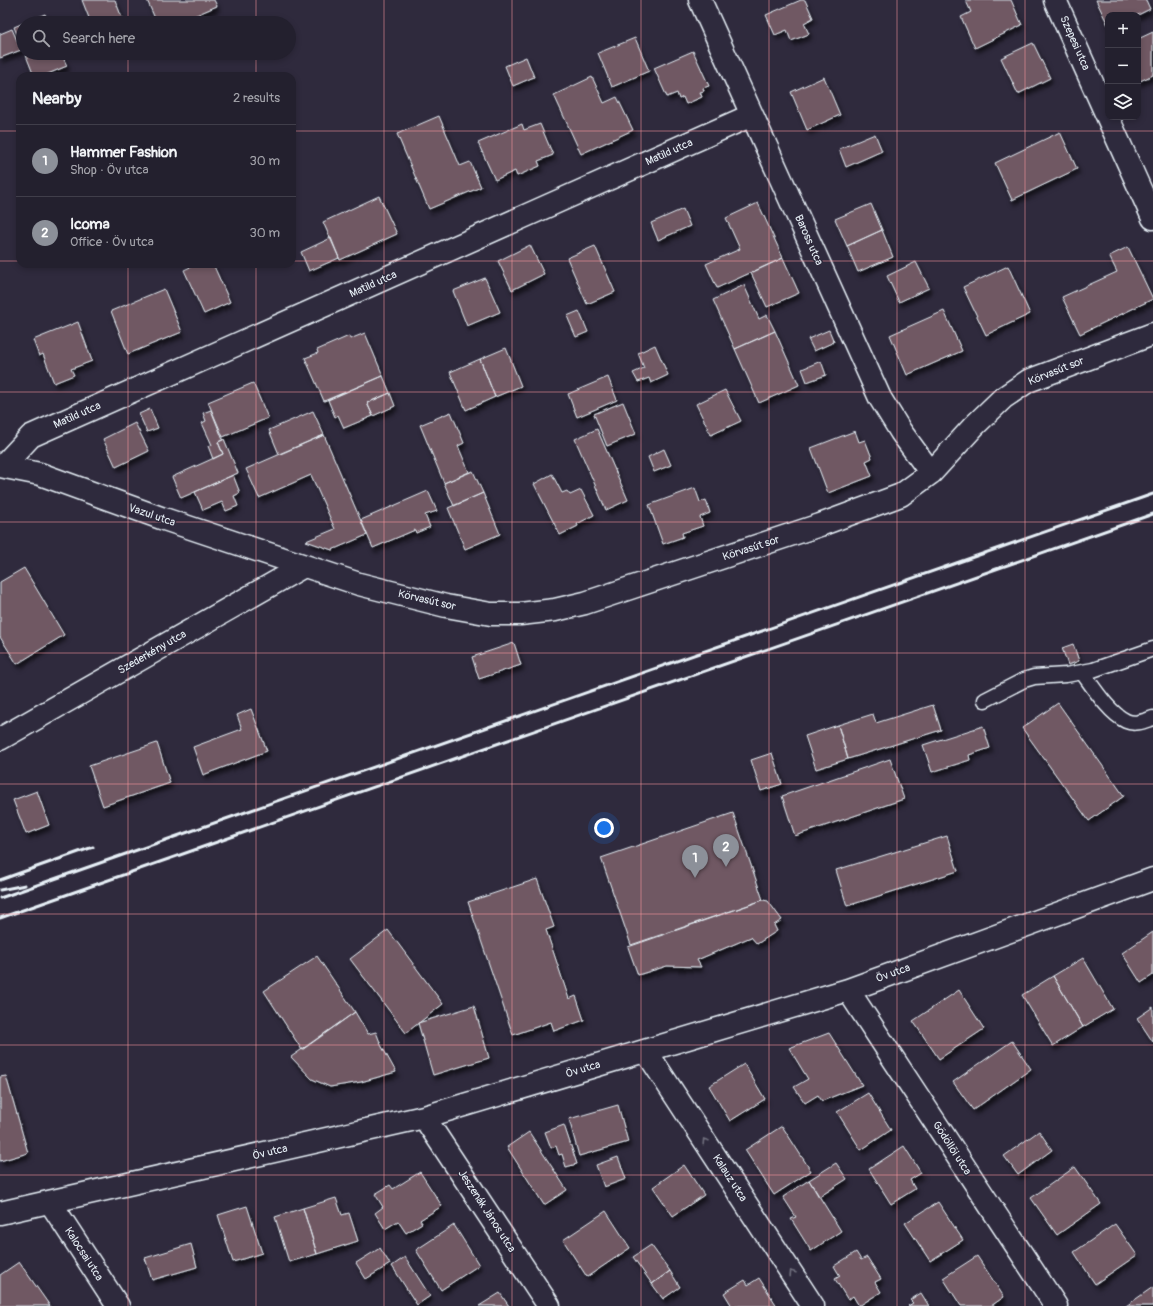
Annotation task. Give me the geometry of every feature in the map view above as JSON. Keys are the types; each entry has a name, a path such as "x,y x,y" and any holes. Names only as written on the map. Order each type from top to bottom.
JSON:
{"street":[{"name":"Baross utca","path":"700,0 880,398 901,432 931,473"},
{"name":"Szepesi utca","path":"1055,0 1153,218"},
{"name":"Matild utca","path":"2,466 31,436 752,115"},
{"name":"Körvasút sor","path":"304,566 359,584 446,606 490,614 520,614 555,610 585,603 820,525 900,495 931,473 974,426 994,407 1028,381 1153,334"},
{"name":"Vazul utca","path":"2,466 40,474 161,518 304,566"},
{"name":"Szederkény utca","path":"0,739 304,566"},
{"name":"Öv utca","path":"0,1213 424,1117 848,990 1153,879"},
{"name":"Gödöllői utca","path":"848,990 1056,1306"},
{"name":"Kalauz utca","path":"646,1050 813,1306"},
{"name":"Jeszenák János utca","path":"424,1117 549,1306"},
{"name":"Kalocsai utca","path":"50,1202 118,1306"}],"lane":[{"path":"985,700 1024,680 1034,677 1066,675 1093,670 1153,649"},
{"path":"1082,672 1107,704 1126,721 1142,722 1153,718"}],"building":[{"path":"82,0 115,0 121,16 88,16"},
{"path":"147,0 214,0 217,6 194,16 154,16"},
{"path":"801,0 805,0 813,18 804,23 809,34 791,41 787,30 775,35 766,15"},
{"path":"1011,0 1022,25 975,48 961,17 971,12 966,1"},
{"path":"1096,0 1146,0 1150,9 1141,14 1141,12 1105,12 1105,19"},
{"path":"12,29 16,38 16,52 0,58 0,34"},
{"path":"1153,32 1153,75 1141,81 1141,48 1141,38"},
{"path":"635,38 649,71 612,87 598,53"},
{"path":"1033,43 1050,78 1018,94 1001,58"},
{"path":"693,51 709,86 703,88 704,91 700,92 702,97 686,104 683,97 679,99 677,93 667,97 654,68"},
{"path":"526,57 534,77 513,86 505,66"},
{"path":"28,60 64,60 67,66 53,72 32,72"},
{"path":"592,77 604,103 617,97 633,130 581,154 554,95"},
{"path":"824,77 840,115 807,130 791,92"},
{"path":"439,116 460,166 470,162 481,187 429,209 397,134"},
{"path":"522,124 524,130 540,124 553,155 538,161 540,166 517,176 515,171 495,180 478,143"},
{"path":"1060,132 1077,169 1012,200 995,163"},
{"path":"875,134 882,151 846,167 839,149"},
{"path":"379,196 397,234 340,260 323,222"},
{"path":"758,203 783,258 717,288 706,264 740,249 726,218"},
{"path":"871,204 882,230 847,246 835,219"},
{"path":"683,209 690,226 658,240 651,223"},
{"path":"882,230 893,257 858,272 847,246"},
{"path":"331,238 339,258 309,271 301,252"},
{"path":"530,245 544,274 512,290 498,261"},
{"path":"595,246 615,292 587,304 567,258"},
{"path":"1128,247 1153,299 1080,334 1062,297 1117,272 1109,256"},
{"path":"783,258 799,293 767,307 751,273"},
{"path":"916,262 929,288 899,302 887,276"},
{"path":"1008,266 1030,314 986,335 963,287"},
{"path":"188,268 215,268 230,302 204,314 184,270"},
{"path":"485,278 500,312 467,326 453,291"},
{"path":"744,285 759,319 767,315 775,331 735,349 713,300"},
{"path":"164,289 182,332 128,354 111,311"},
{"path":"579,311 588,332 576,337 567,316"},
{"path":"944,311 962,351 907,375 890,335"},
{"path":"78,322 92,361 71,369 74,375 54,383 43,354 39,356 33,340"},
{"path":"829,330 834,342 814,351 808,339"},
{"path":"775,331 799,385 759,403 735,349"},
{"path":"365,333 383,376 324,401 305,358 318,353 317,350 349,336 350,339"},
{"path":"655,345 668,375 651,383 649,378 638,382 633,373 644,368 638,353"},
{"path":"506,348 521,386 495,397 480,359"},
{"path":"480,359 495,397 466,410 450,372"},
{"path":"821,361 826,375 807,382 802,369"},
{"path":"383,376 390,393 367,403 373,416 344,428 338,415 335,417 328,400"},
{"path":"608,377 617,400 577,417 568,394"},
{"path":"253,383 268,418 223,437 208,402"},
{"path":"725,390 741,421 711,435 696,404"},
{"path":"390,393 395,406 373,416 367,403"},
{"path":"623,402 636,434 607,446 594,414"},
{"path":"150,409 158,428 147,432 139,414"},
{"path":"211,410 223,440 218,442 223,454 213,459 208,446 212,445 202,423 206,421 203,413"},
{"path":"313,411 324,435 279,454 269,430"},
{"path":"451,412 464,443 458,446 469,472 444,483 420,425"},
{"path":"135,423 149,451 116,467 103,439"},
{"path":"597,429 628,500 606,510 575,439"},
{"path":"855,431 859,442 865,440 872,458 866,461 872,476 828,493 811,448"},
{"path":"324,435 367,535 332,550 306,541 335,529 311,475 259,498 246,469"},
{"path":"224,439 238,473 181,498 172,477 223,454 218,442"},
{"path":"664,449 671,465 654,472 648,457"},
{"path":"473,471 483,493 454,506 444,483"},
{"path":"552,474 562,493 567,491 570,495 581,490 594,515 577,524 578,526 560,535 534,484"},
{"path":"233,475 240,493 234,496 238,506 226,511 222,502 203,510 195,492"},
{"path":"695,488 700,502 706,500 710,513 700,517 703,526 682,533 683,537 663,544 649,505"},
{"path":"428,491 437,511 425,515 430,527 416,533 415,530 373,548 361,520"},
{"path":"483,493 500,534 465,549 448,508"},
{"path":"24,568 64,635 17,664 0,637 0,582"},
{"path":"514,643 521,665 479,679 472,657"},
{"path":"1073,644 1079,661 1068,665 1062,648"},
{"path":"1058,703 1124,796 1089,821 1022,728"},
{"path":"933,705 941,730 848,759 838,725 873,714 876,723"},
{"path":"251,709 267,751 203,775 193,747 242,729 237,715"},
{"path":"838,725 848,759 816,769 805,736"},
{"path":"983,726 990,748 969,755 970,760 932,772 923,745"},
{"path":"157,743 170,783 103,806 89,766"},
{"path":"772,753 782,784 761,791 751,760"},
{"path":"890,759 904,799 795,836 782,796"},
{"path":"37,791 49,825 26,834 13,800"},
{"path":"733,813 763,900 631,945 601,858"},
{"path":"947,836 958,871 847,906 836,870"},
{"path":"537,879 554,927 546,930 569,999 576,996 584,1020 554,1031 551,1022 513,1035 468,902"},
{"path":"763,900 768,901 782,920 774,925 777,931 757,944 751,937 697,960 701,967 667,966 638,975 628,947"},
{"path":"388,930 443,1004 406,1033 350,959"},
{"path":"1153,932 1153,975 1141,983 1122,953"},
{"path":"317,956 355,1012 302,1050 264,991"},
{"path":"1083,958 1113,1009 1083,1027 1053,976"},
{"path":"1053,976 1083,1027 1053,1046 1022,995"},
{"path":"959,990 984,1029 939,1059 913,1021"},
{"path":"474,1006 489,1058 433,1075 418,1023"},
{"path":"1153,1007 1153,1042 1137,1018"},
{"path":"355,1012 368,1034 376,1032 381,1045 396,1072 361,1082 330,1087 312,1079 291,1057"},
{"path":"829,1033 862,1085 822,1101 818,1095 805,1103 794,1087 808,1079 789,1048"},
{"path":"1012,1041 1031,1069 973,1110 953,1082"},
{"path":"744,1064 765,1099 730,1121 709,1086"},
{"path":"6,1076 28,1153 0,1161 0,1077"},
{"path":"868,1093 891,1130 861,1150 837,1112"},
{"path":"618,1105 628,1142 579,1156 569,1119"},
{"path":"564,1125 577,1164 566,1167 562,1154 559,1155 556,1146 551,1148 545,1132"},
{"path":"782,1126 811,1171 774,1195 745,1150"},
{"path":"1039,1131 1052,1150 1018,1175 1004,1156"},
{"path":"529,1132 567,1190 544,1205 507,1147"},
{"path":"904,1146 921,1173 910,1180 915,1189 891,1204 869,1169"},
{"path":"618,1157 626,1179 604,1187 596,1165"},
{"path":"836,1163 847,1179 819,1197 809,1180"},
{"path":"684,1165 704,1195 673,1216 653,1187"},
{"path":"1075,1167 1101,1204 1057,1235 1031,1198"},
{"path":"420,1172 442,1206 420,1220 422,1223 406,1233 398,1221 385,1229 375,1213 383,1207 375,1194 390,1185 393,1189"},
{"path":"809,1180 841,1231 811,1251 791,1219 796,1217 783,1197"},
{"path":"336,1198 342,1215 349,1213 358,1241 317,1254 303,1208"},
{"path":"938,1202 963,1240 930,1261 905,1223"},
{"path":"247,1206 262,1253 233,1262 218,1215"},
{"path":"303,1208 317,1254 289,1262 275,1217"},
{"path":"606,1211 630,1248 587,1277 563,1240"},
{"path":"1115,1224 1137,1255 1095,1284 1074,1252"},
{"path":"454,1225 479,1265 441,1290 416,1250"},
{"path":"191,1244 197,1267 152,1280 145,1258"},
{"path":"651,1245 670,1271 652,1284 633,1257"},
{"path":"380,1248 390,1264 366,1279 356,1263"},
{"path":"856,1252 861,1260 867,1257 881,1279 875,1282 881,1292 859,1306 853,1296 848,1300 835,1279 840,1276 834,1266"},
{"path":"977,1256 1004,1297 991,1306 961,1306 943,1278"},
{"path":"405,1257 430,1296 417,1305 392,1266"},
{"path":"19,1262 50,1306 0,1306 0,1275"},
{"path":"670,1271 680,1287 663,1299 652,1284"},
{"path":"759,1278 777,1306 732,1306 724,1293 745,1280 748,1285"},
{"path":"1153,1287 1153,1306 1126,1306"},
{"path":"500,1293 509,1306 479,1306"},
{"path":"921,1293 929,1306 908,1306 913,1303 910,1300"}],"railway":[{"path":"0,898 1153,494"},
{"path":"0,918 1153,514"},
{"path":"0,880 93,847"},
{"path":"0,890 25,885"}],"place":[{"name":"Icoma","path":"726,867"},
{"name":"Hammer Fashion","path":"695,878"}]}
